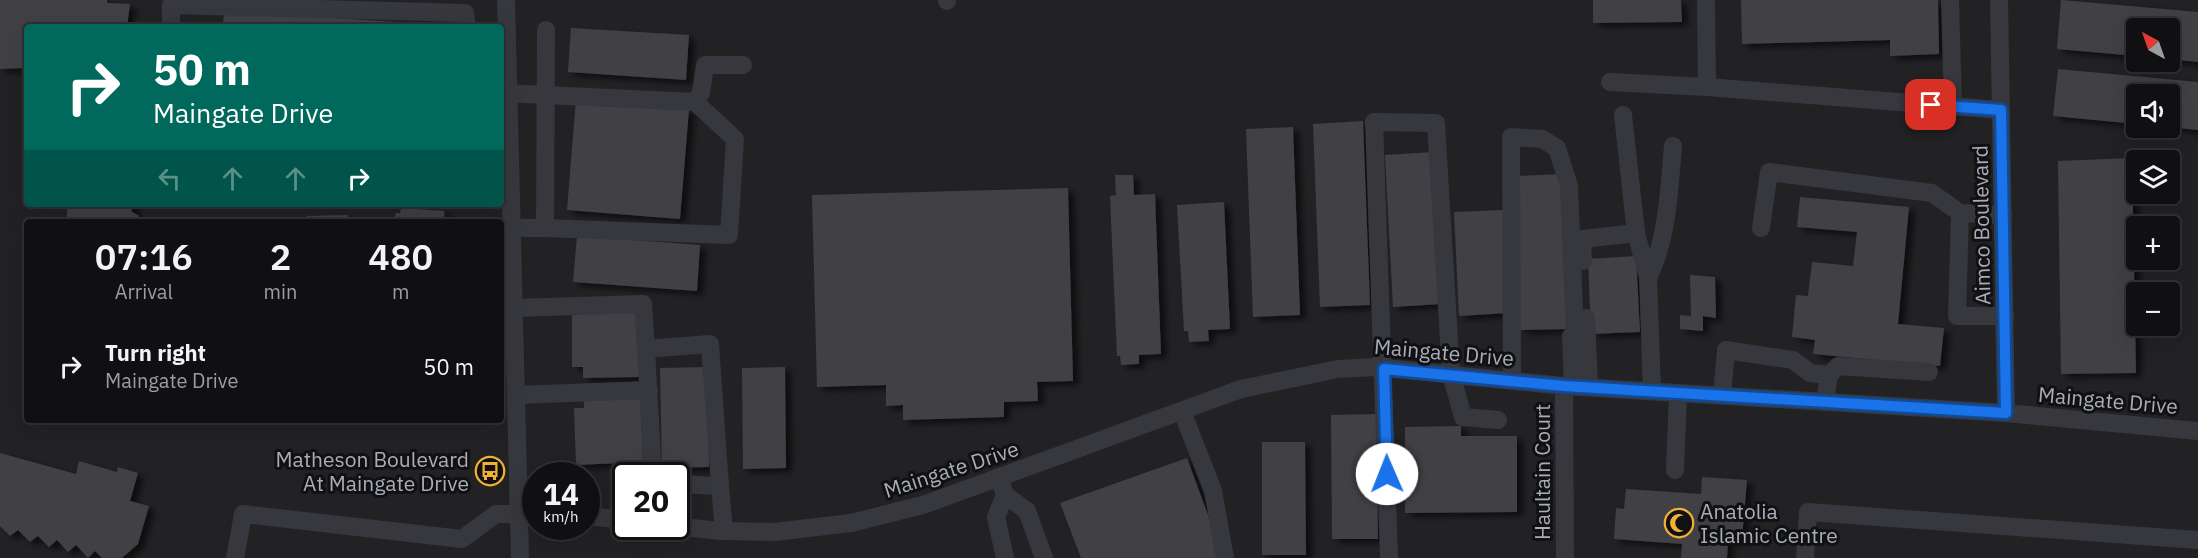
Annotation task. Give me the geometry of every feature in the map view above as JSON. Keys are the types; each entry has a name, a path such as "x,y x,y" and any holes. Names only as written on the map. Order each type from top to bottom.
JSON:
{"street":[{"path":"506,0 504,94 516,395 522,462"},
{"path":"1706,0 1707,87"},
{"path":"1950,0 1953,106"},
{"name":"Aimco Boulevard","path":"1999,0 2006,413"},
{"path":"171,24 171,5 465,13 467,24"},
{"path":"545,228 546,30"},
{"path":"695,102 701,93 705,65 743,66"},
{"path":"1610,82 1707,87 2001,110"},
{"path":"504,94 695,102 735,139 729,235 511,228"},
{"path":"1623,115 1636,233 1648,278 1652,390"},
{"path":"1389,558 1374,122 1436,123 1451,374 1463,417 1498,420"},
{"path":"1512,380 1512,137 1542,140 1557,148 1569,186 1581,337"},
{"path":"1648,278 1656,261 1666,219 1673,146"},
{"path":"1761,228 1769,172 1932,193 1960,213 2003,215"},
{"path":"1960,213 1958,316 2005,316"},
{"path":"1581,337 1582,239 1636,233"},
{"path":"513,308 643,304 652,462"},
{"name":"Haultain Court","path":"1566,558 1575,386 1581,337"},
{"path":"646,349 710,344 724,531"},
{"path":"1722,396 1726,350 1793,360 1810,373 1829,375"},
{"path":"1825,402 1829,375 1838,366 1929,372"},
{"name":"Maingate Drive","path":"690,528 774,532 852,523 923,505 1241,389 1338,369 1384,369 1575,386 2006,413 2198,431"},
{"path":"516,395 649,390"},
{"path":"1675,470 1678,393"},
{"path":"1182,411 1213,491 1225,558"},
{"path":"999,477 1005,495 1027,511 1044,558"},
{"path":"690,485 720,486"},
{"path":"1005,495 996,517 1005,558"},
{"path":"1804,558 1808,512 2198,540"},
{"path":"235,558 243,514 462,539 496,514 522,513"},
{"path":"520,558 523,540"}],"shaded area":[{"path":"0,0 2198,0 2198,558 0,558"}],"building":[{"path":"0,0 107,0 107,3 130,4 127,24 24,24 24,68 0,69"},
{"path":"1593,0 1681,0 1682,22 1593,23"},
{"path":"1741,0 1938,0 1939,54 1890,56 1890,40 1742,44"},
{"path":"2061,0 2198,12 2198,62 2180,60 2180,18 2126,18 2126,55 2057,49"},
{"path":"224,11 428,24 223,24"},
{"path":"571,28 689,35 686,80 568,72"},
{"path":"2058,69 2198,82 2198,130 2180,128 2180,84 2126,84 2126,123 2053,116"},
{"path":"576,100 689,109 680,219 567,210"},
{"path":"1363,121 1370,305 1320,307 1313,124"},
{"path":"1293,127 1300,315 1253,317 1246,129"},
{"path":"1433,152 1441,304 1393,307 1385,155"},
{"path":"2126,158 2126,204 2133,204 2133,216 2126,216 2126,270 2134,270 2134,282 2126,282 2126,336 2135,336 2136,373 2061,374 2058,161"},
{"path":"1563,174 1570,329 1520,330 1516,176"},
{"path":"1115,175 1133,175 1134,195 1155,194 1161,354 1139,355 1139,364 1121,365 1120,356 1117,356 1110,196 1116,195"},
{"path":"1068,188 1073,381 1037,382 1038,401 1004,402 1004,417 903,420 903,405 886,406 886,385 817,387 812,195"},
{"path":"1800,197 1909,207 1898,324 1944,328 1940,366 1813,354 1815,340 1792,337 1796,295 1808,296 1812,262 1853,266 1857,232 1797,227"},
{"path":"1224,202 1230,329 1208,330 1209,341 1189,342 1188,331 1184,331 1177,205"},
{"path":"67,207 133,207 131,211 139,216 138,219 67,219"},
{"path":"401,208 444,211 445,219 390,219 394,218 396,213 400,213"},
{"path":"1503,210 1508,313 1459,316 1454,212"},
{"path":"348,215 349,219 304,219 307,216"},
{"path":"577,236 700,245 697,291 573,282"},
{"path":"1636,256 1640,332 1591,334 1588,259"},
{"path":"1690,275 1715,277 1716,318 1703,316 1703,331 1680,329 1680,315 1691,316"},
{"path":"638,309 639,377 583,378 583,367 572,367 572,311"},
{"path":"707,367 709,467 690,467 690,462 662,462 660,368"},
{"path":"785,367 786,468 743,469 742,368"},
{"path":"640,394 643,462 600,464 600,462 576,462 574,408 584,408 584,397"},
{"path":"1376,414 1378,539 1332,539 1331,415"},
{"path":"1461,426 1461,436 1517,436 1517,512 1405,513 1405,427"},
{"path":"1262,442 1305,442 1306,555 1262,555"},
{"path":"0,453 76,474 79,461 117,472 118,467 138,473 130,501 149,506 138,544 122,558 102,558 95,551 88,558 76,545 68,552 57,540 49,547 38,536 30,542 18,530 10,536 0,526"},
{"path":"1187,458 1216,537 1216,558 1081,558 1060,503"},
{"name":"Anatolia Islamic Centre","path":"1702,477 1747,480 1742,538 1739,538 1739,542 1728,541 1727,558 1681,558 1682,544 1614,539 1616,508 1624,509 1626,489 1701,494"}],"place":[{"name":"Matheson Boulevard At Maingate Drive","path":"490,471"},
{"name":"Anatolia Islamic Centre","path":"1679,523"}],"route":[{"path":"1387,474 1384,369 1564,386 2006,413 2001,110 1931,105"}]}
